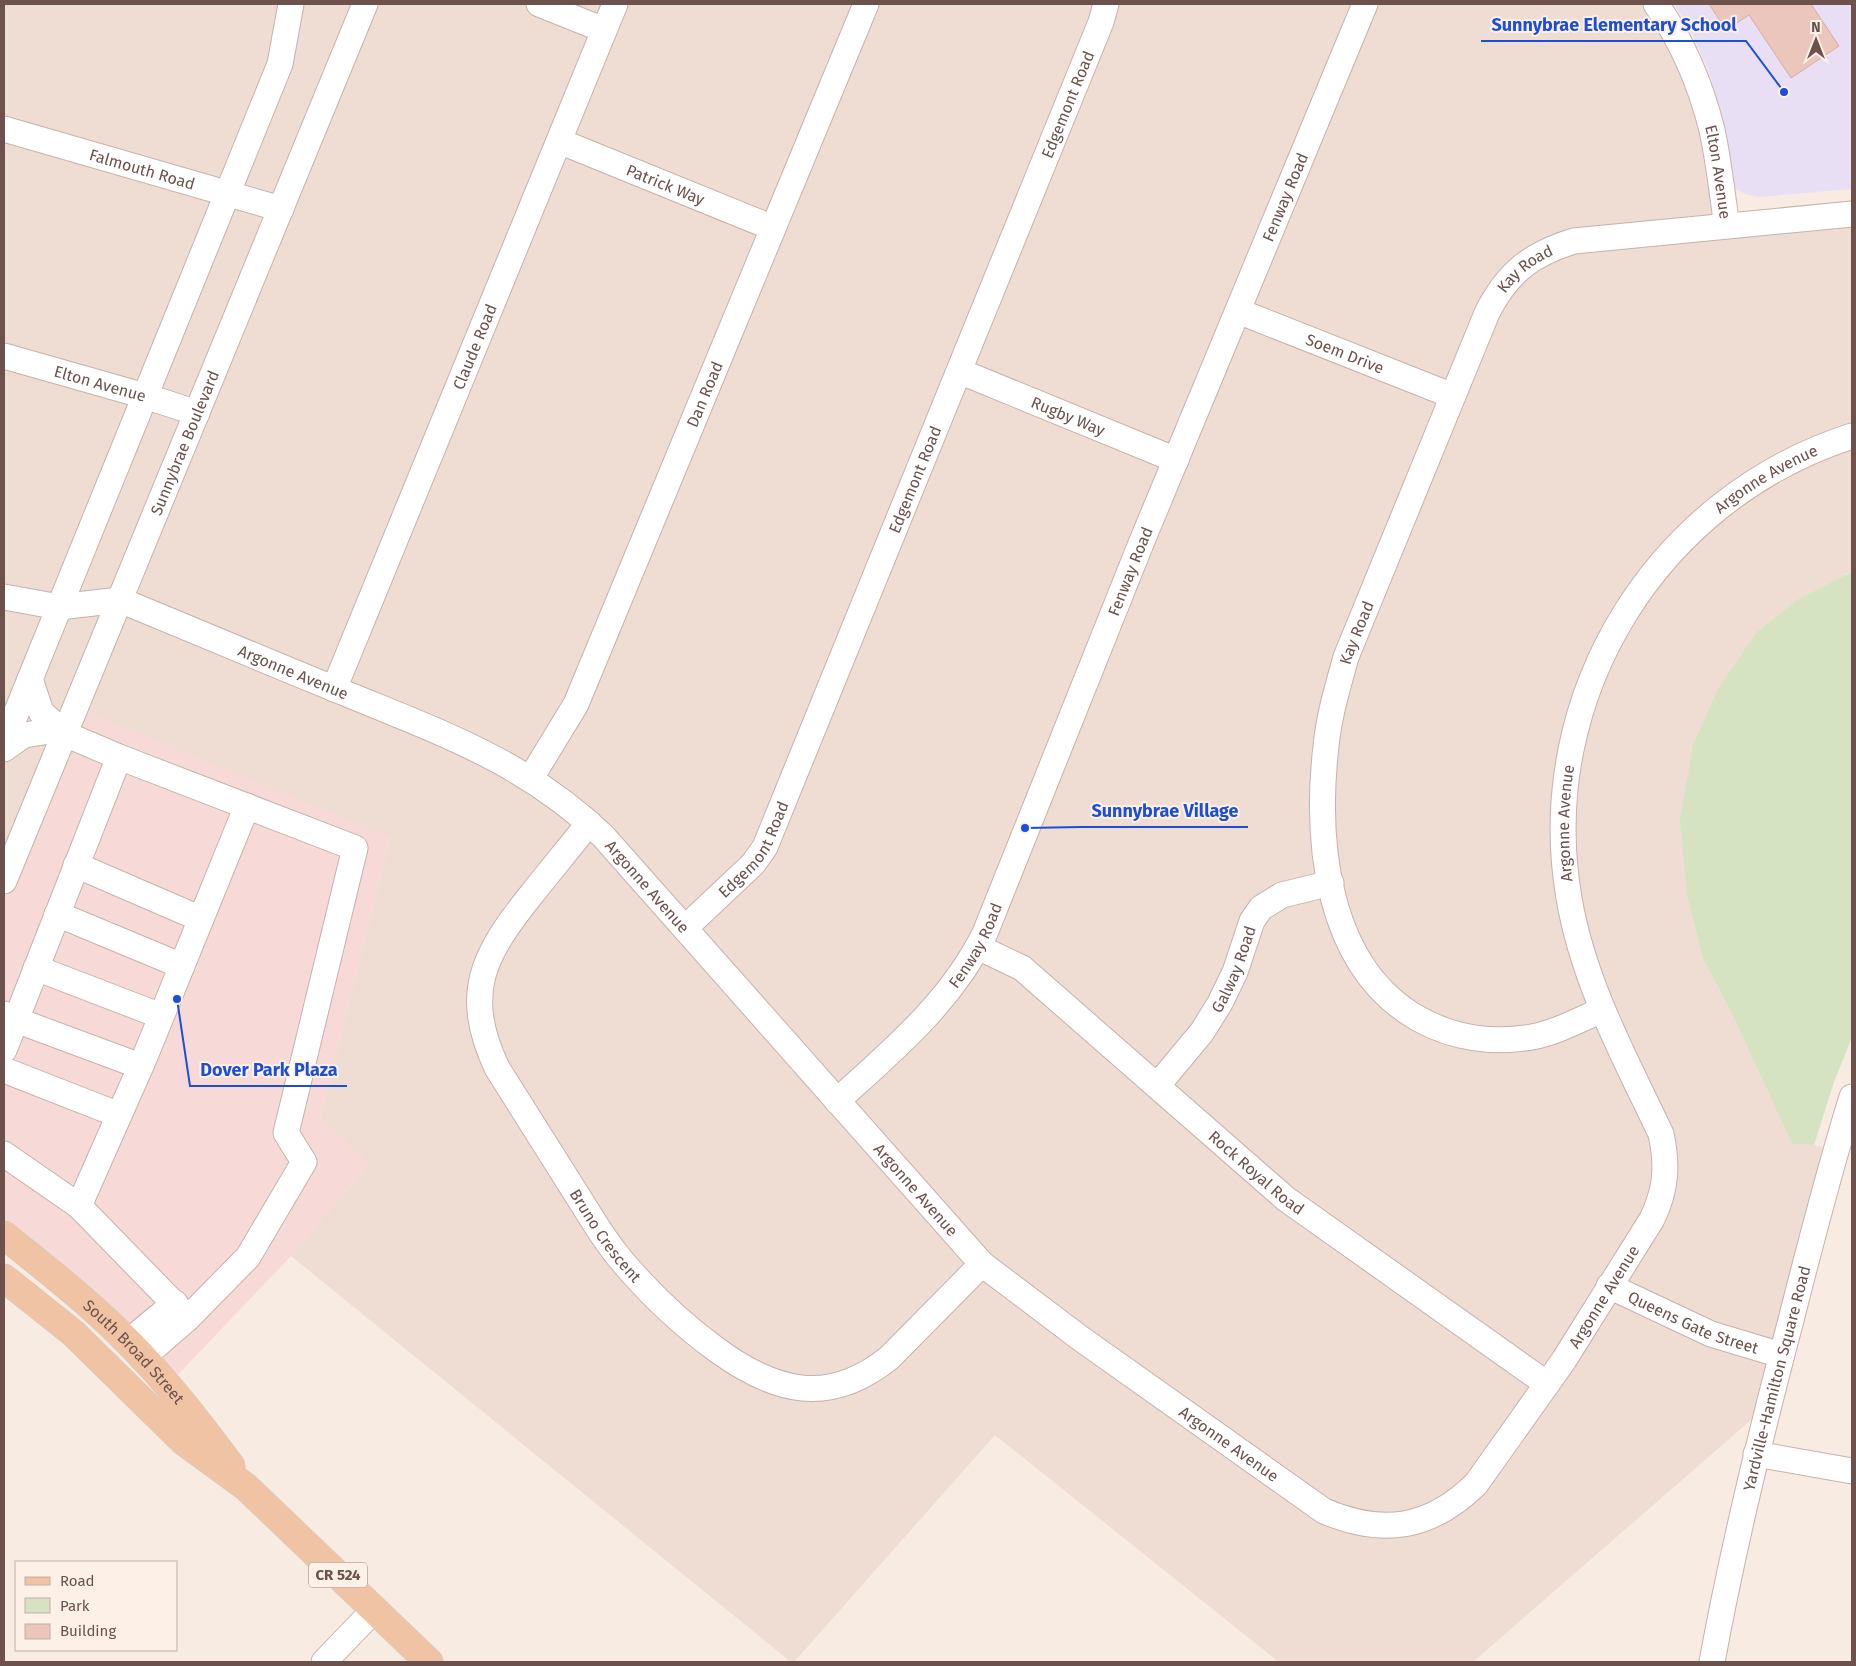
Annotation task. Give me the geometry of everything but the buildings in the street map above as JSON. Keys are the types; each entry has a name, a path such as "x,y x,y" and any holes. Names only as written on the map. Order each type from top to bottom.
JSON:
{"main road":[{"name":"South Broad Street","path":"4,1235 80,1297 135,1350 200,1424 246,1487"},
{"name":"South Broad Street","path":"4,1278 73,1333 183,1441 246,1487 429,1662"},
{"path":"73,1333 80,1297"},
{"path":"105,1365 135,1350"}],"street":[{"path":"4,743 280,64 291,4"},
{"name":"Sunnybrae Boulevard","path":"4,881 365,4"},
{"path":"539,4 604,30"},
{"name":"Claude Road","path":"334,689 615,4"},
{"name":"Dan Road","path":"532,778 576,704 866,4"},
{"name":"Edgemont Road","path":"684,928 752,864 765,847 1101,22 1106,4"},
{"name":"Fenway Road","path":"837,1101 931,1013 955,984 978,947 1176,460 1365,4"},
{"name":"Elton Avenue","path":"1656,4 1683,51 1700,90 1712,131 1727,226 1852,214"},
{"name":"Falmouth Road","path":"4,129 228,192 281,209"},
{"name":"Patrick Way","path":"559,141 773,228"},
{"name":"Kay Road","path":"1602,1010 1557,1030 1532,1037 1507,1040 1481,1040 1453,1034 1428,1025 1406,1012 1384,994 1365,972 1352,950 1342,926 1331,883 1323,826 1322,789 1326,744 1334,700 1346,657 1495,297 1512,275 1530,259 1550,248 1574,241 1727,226"},
{"name":"Soem Drive","path":"1238,311 1453,396"},
{"name":"Elton Avenue","path":"4,356 145,396 197,413"},
{"name":"Rugby Way","path":"959,371 1176,460"},
{"name":"Argonne Avenue","path":"4,597 59,607 120,600 467,744 532,778 589,823 982,1264 1080,1338 1324,1511 1366,1525 1391,1526 1418,1522 1440,1513 1459,1500 1476,1484 1547,1384 1652,1219 1661,1200 1666,1178 1666,1157 1661,1134 1602,1010 1576,932 1568,897 1563,811 1566,775 1574,733 1587,692 1603,652 1624,614 1652,572 1686,535 1718,506 1791,460 1852,436"},
{"path":"30,679 41,712 65,734"},
{"path":"4,749 24,735 50,731 65,734 119,757 355,848 286,1132 304,1162 248,1257 135,1350"},
{"path":"4,1050 10,1017 36,968 119,757"},
{"path":"79,1206 182,966 247,806"},
{"name":"Bruno Crescent","path":"589,823 501,932 489,954 482,977 479,1001 481,1025 487,1047 497,1068 603,1236 627,1268 682,1323 728,1358 765,1379 789,1387 812,1389 833,1387 872,1372 889,1358 982,1264"},
{"path":"76,865 201,919"},
{"name":"Galway Road","path":"1157,1086 1202,1032 1220,1003 1235,972 1252,921 1261,908 1282,895 1331,883"},
{"path":"57,914 182,966"},
{"name":"Rock Royal Road","path":"978,947 1022,968 1286,1199 1547,1384"},
{"path":"36,968 161,1016"},
{"path":"10,1017 140,1066"},
{"path":"4,1070 119,1115"},
{"name":"Yardville-Hamilton Square Road","path":"1712,1662 1733,1550 1756,1454 1835,1150 1852,1097"},
{"path":"4,1154 79,1206 182,1310"},
{"name":"Queens Gate Street","path":"1609,1286 1711,1334 1782,1355"},
{"path":"1756,1454 1852,1471"},
{"path":"324,1662 374,1610"}],"shaded area":[{"path":"4,4 1656,4 1683,51 1727,226 1852,214 1852,572 1846,574 1687,896 1703,959 1732,1014 1792,1144 1814,1145 1835,1150 1775,1399 1474,1661 1279,1662 995,1435 794,1662 791,1662 291,1256 369,1164 320,1117 390,837 4,881"},
{"path":"1674,4 1852,4 1852,189 1759,197 1745,194 1735,188 1729,171 1721,113 1709,72 1689,27"},
{"path":"76,707 390,837 320,1117 369,1164 291,1256 167,1386 4,1235 4,881"}],"green space":[{"path":"1852,572 1852,1037 1834,1082 1814,1145 1792,1144 1732,1014 1703,959 1687,896 1680,819 1693,745 1718,689 1756,633 1797,600"}],"place":[{"name":"Sunnybrae Elementary School","path":"1784,92"},
{"name":"Sunnybrae Village","path":"1025,828"},
{"name":"Dover Park Plaza","path":"177,999"}]}
